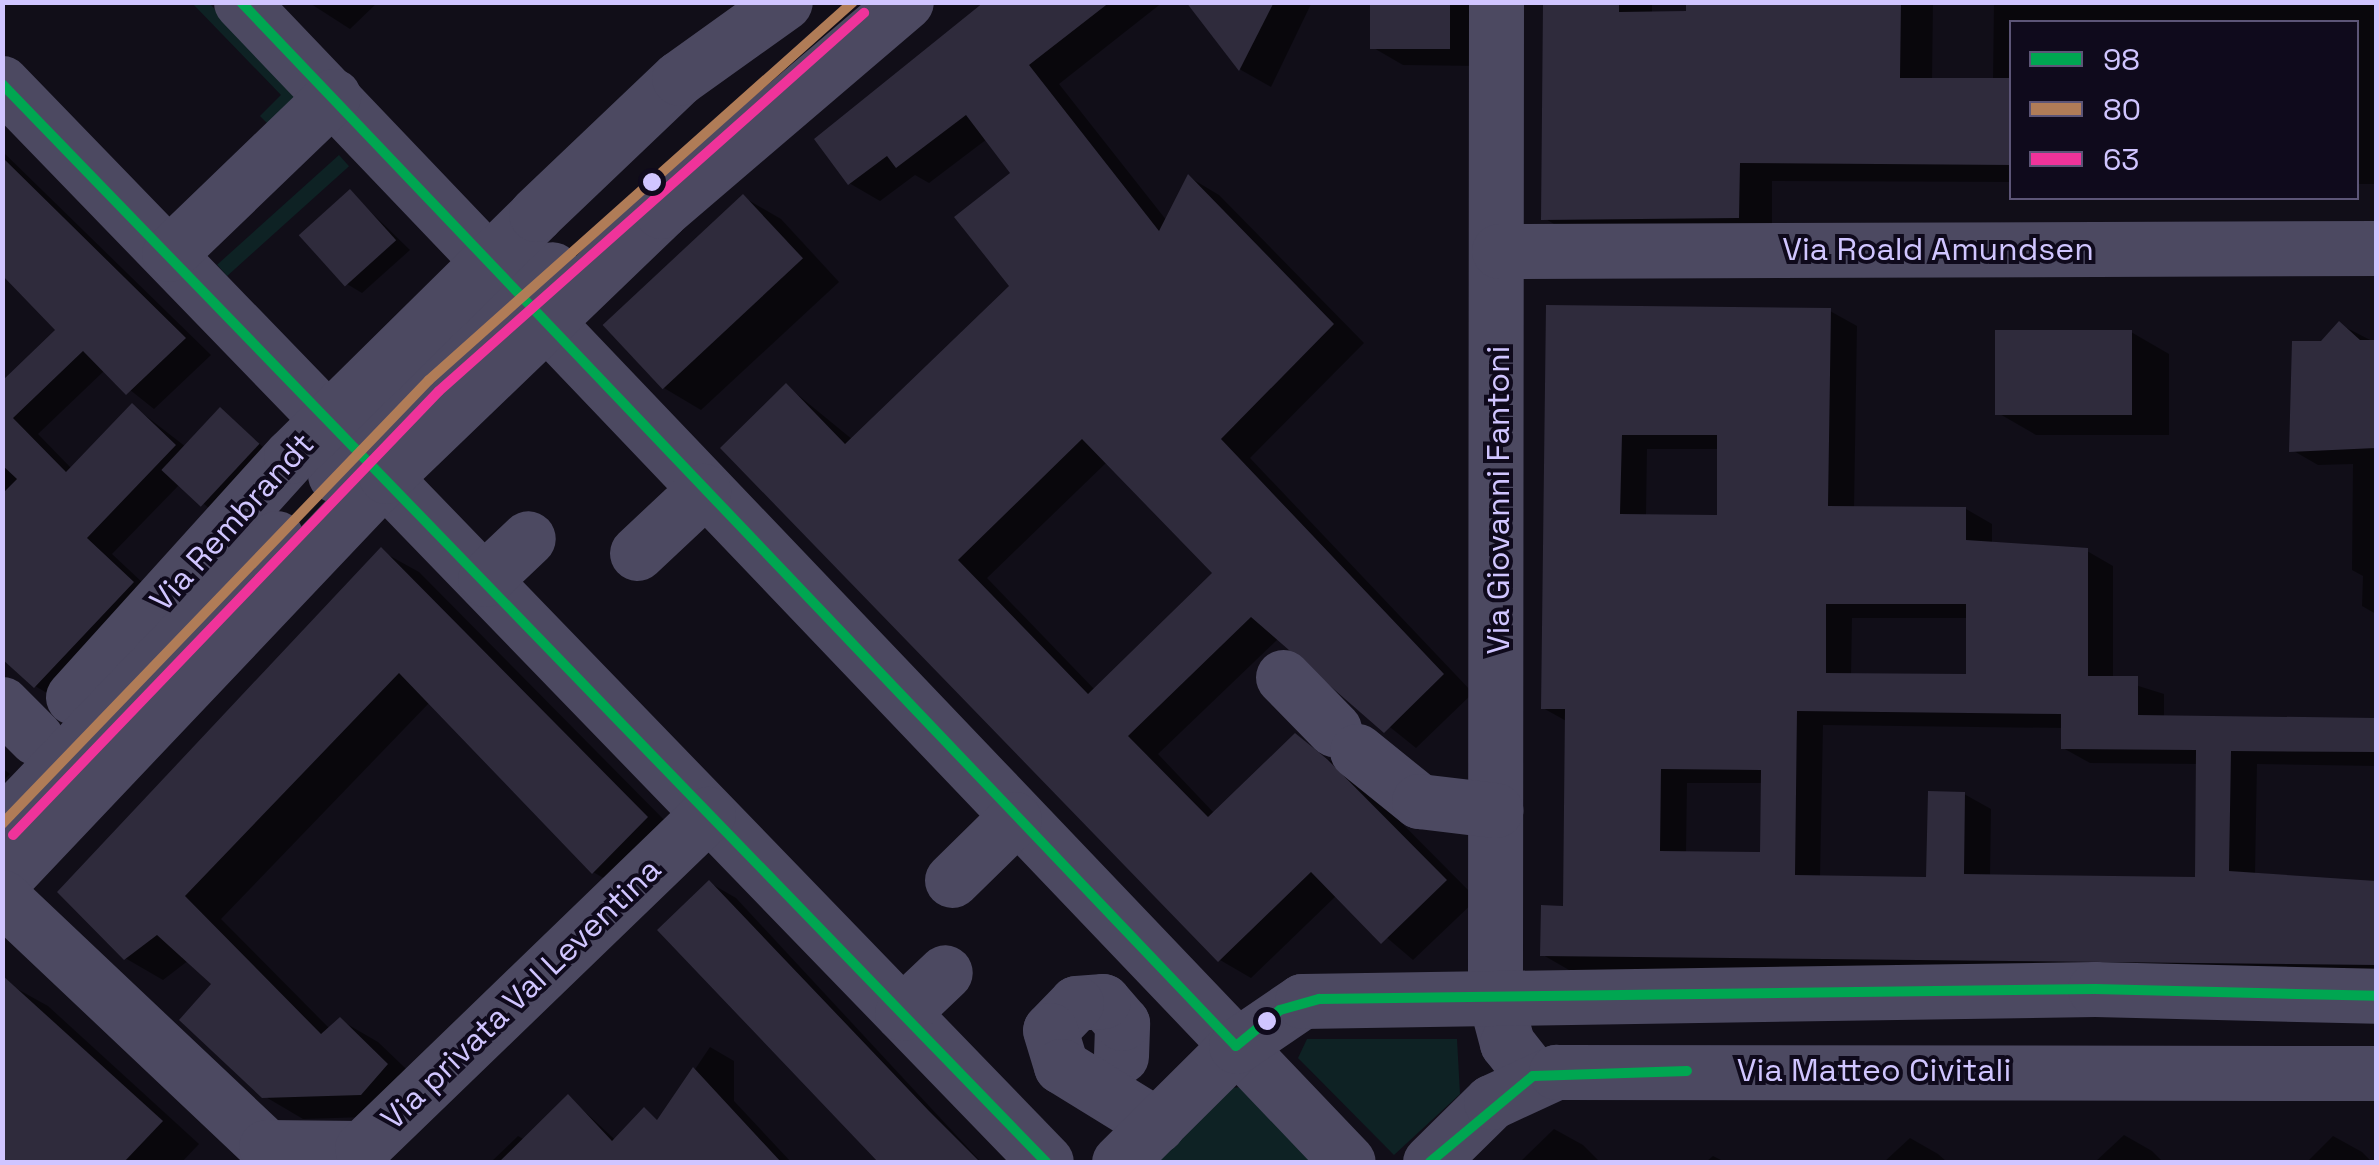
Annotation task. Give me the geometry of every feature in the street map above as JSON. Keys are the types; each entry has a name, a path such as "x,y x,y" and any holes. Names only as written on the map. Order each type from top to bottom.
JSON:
{"street":[{"path":"241,2 521,293 1014,819 1348,1162"},
{"name":"Via Rembrandt","path":"2,825 358,447 521,293 854,2"},
{"name":"Via Rembrandt","path":"14,739 358,447 521,293 734,146 906,2"},
{"name":"Via Giovanni Fantoni","path":"1495,998 1499,251 1496,2"},
{"name":"Via Rembrandt","path":"521,293 679,78 784,3"},
{"path":"2,83 1046,1162"},
{"path":"168,254 333,96"},
{"name":"Via Roald Amundsen","path":"1499,251 2376,248"},
{"name":"Via Rembrandt","path":"2,881 358,447"},
{"path":"638,553 703,491"},
{"path":"485,578 528,538"},
{"path":"1283,677 1346,740 1419,802 1496,810"},
{"name":"Via privata Val Leventina","path":"2,897 266,1147 315,1155 362,1148 708,814"},
{"path":"952,880 1014,819"},
{"path":"902,1013 945,972"},
{"path":"2095,1069 2096,990"},
{"path":"1121,1056 1122,1023 1103,1002 1076,1003 1050,1030 1061,1066 1138,1144 1236,1046 1302,1001 2096,990 2376,996"},
{"path":"1430,1162 1533,1076 1507,1042 1495,998"},
{"name":"Via Matteo Civitali","path":"1533,1076 2095,1069 2376,1073"}],"green space":[{"path":"192,3 209,3 306,104 268,124 260,116 281,95"},
{"path":"339,155 349,166 227,276 217,265"},
{"path":"1307,1039 1457,1039 1460,1094 1394,1155 1298,1058"},
{"path":"1252,1086 1326,1162 1156,1162 1231,1088"}],"building":[{"path":"984,2 1110,2 1029,65 1159,231 1188,174 1334,324 1221,439 1444,674 1384,733 1251,617 1128,736 1208,817 1295,733 1327,759 1447,880 1381,944 1311,872 1218,962 720,448 786,383 845,444 1009,286 954,217 1010,173 966,115 896,168 887,156 848,185 814,139","holes":["1082,439 1212,573 1088,694 958,560"]},
{"path":"1186,2 1274,2 1239,71"},
{"path":"1370,2 1450,2 1450,49 1370,49"},
{"path":"1543,2 1619,2 1619,12 1686,11 1686,2 1901,2 1900,78 2009,78 2009,165 1740,163 1739,218 1541,220"},
{"path":"2,157 186,338 126,395 83,351 13,418 66,472 132,403 176,445 87,538 134,582 34,688 2,659 2,494 17,479 2,465 2,381 55,330 2,275"},
{"path":"350,189 396,240 345,286 299,235"},
{"path":"743,194 803,258 663,389 603,325"},
{"path":"1546,305 1831,308 1828,506 1966,507 1966,540 2088,548 2088,676 2138,676 2138,715 2376,718 2376,752 2231,751 2229,871 2376,881 2376,965 1540,956 1541,905 1563,906 1565,709 1541,709","holes":["1622,435 1717,435 1717,515 1620,514","1826,604 1966,604 1966,674 1826,673","1797,711 2061,714 2061,749 2196,750 2195,877 1964,874 1965,792 1928,791 1926,877 1795,875","1661,769 1761,770 1760,852 1660,851"]},
{"path":"2339,321 2360,340 2376,340 2376,448 2289,452 2292,341 2321,341"},
{"path":"1995,330 2132,330 2132,415 1995,415"},
{"path":"220,407 259,444 201,507 161,470"},
{"path":"381,547 648,817 592,874 399,673 185,896 321,1034 340,1017 388,1064 361,1095 262,1098 179,1020 211,984 157,935 124,960 57,892"},
{"path":"709,880 980,1162 878,1162 657,930"},
{"path":"2,975 163,1121 124,1162 2,1162"},
{"path":"693,1067 781,1162 499,1162 568,1094 612,1141 644,1107 657,1120"}],"transit line":[{"name":"98","path":"241,2 1236,1046 1280,1010 1319,999 2095,989 2376,996"},
{"name":"80","path":"2,824 429,380 853,2"},
{"name":"63","path":"13,835 439,391 864,13"},
{"name":"98","path":"2,84 1046,1162"},
{"name":"98","path":"1430,1162 1533,1076 1687,1071"}]}
